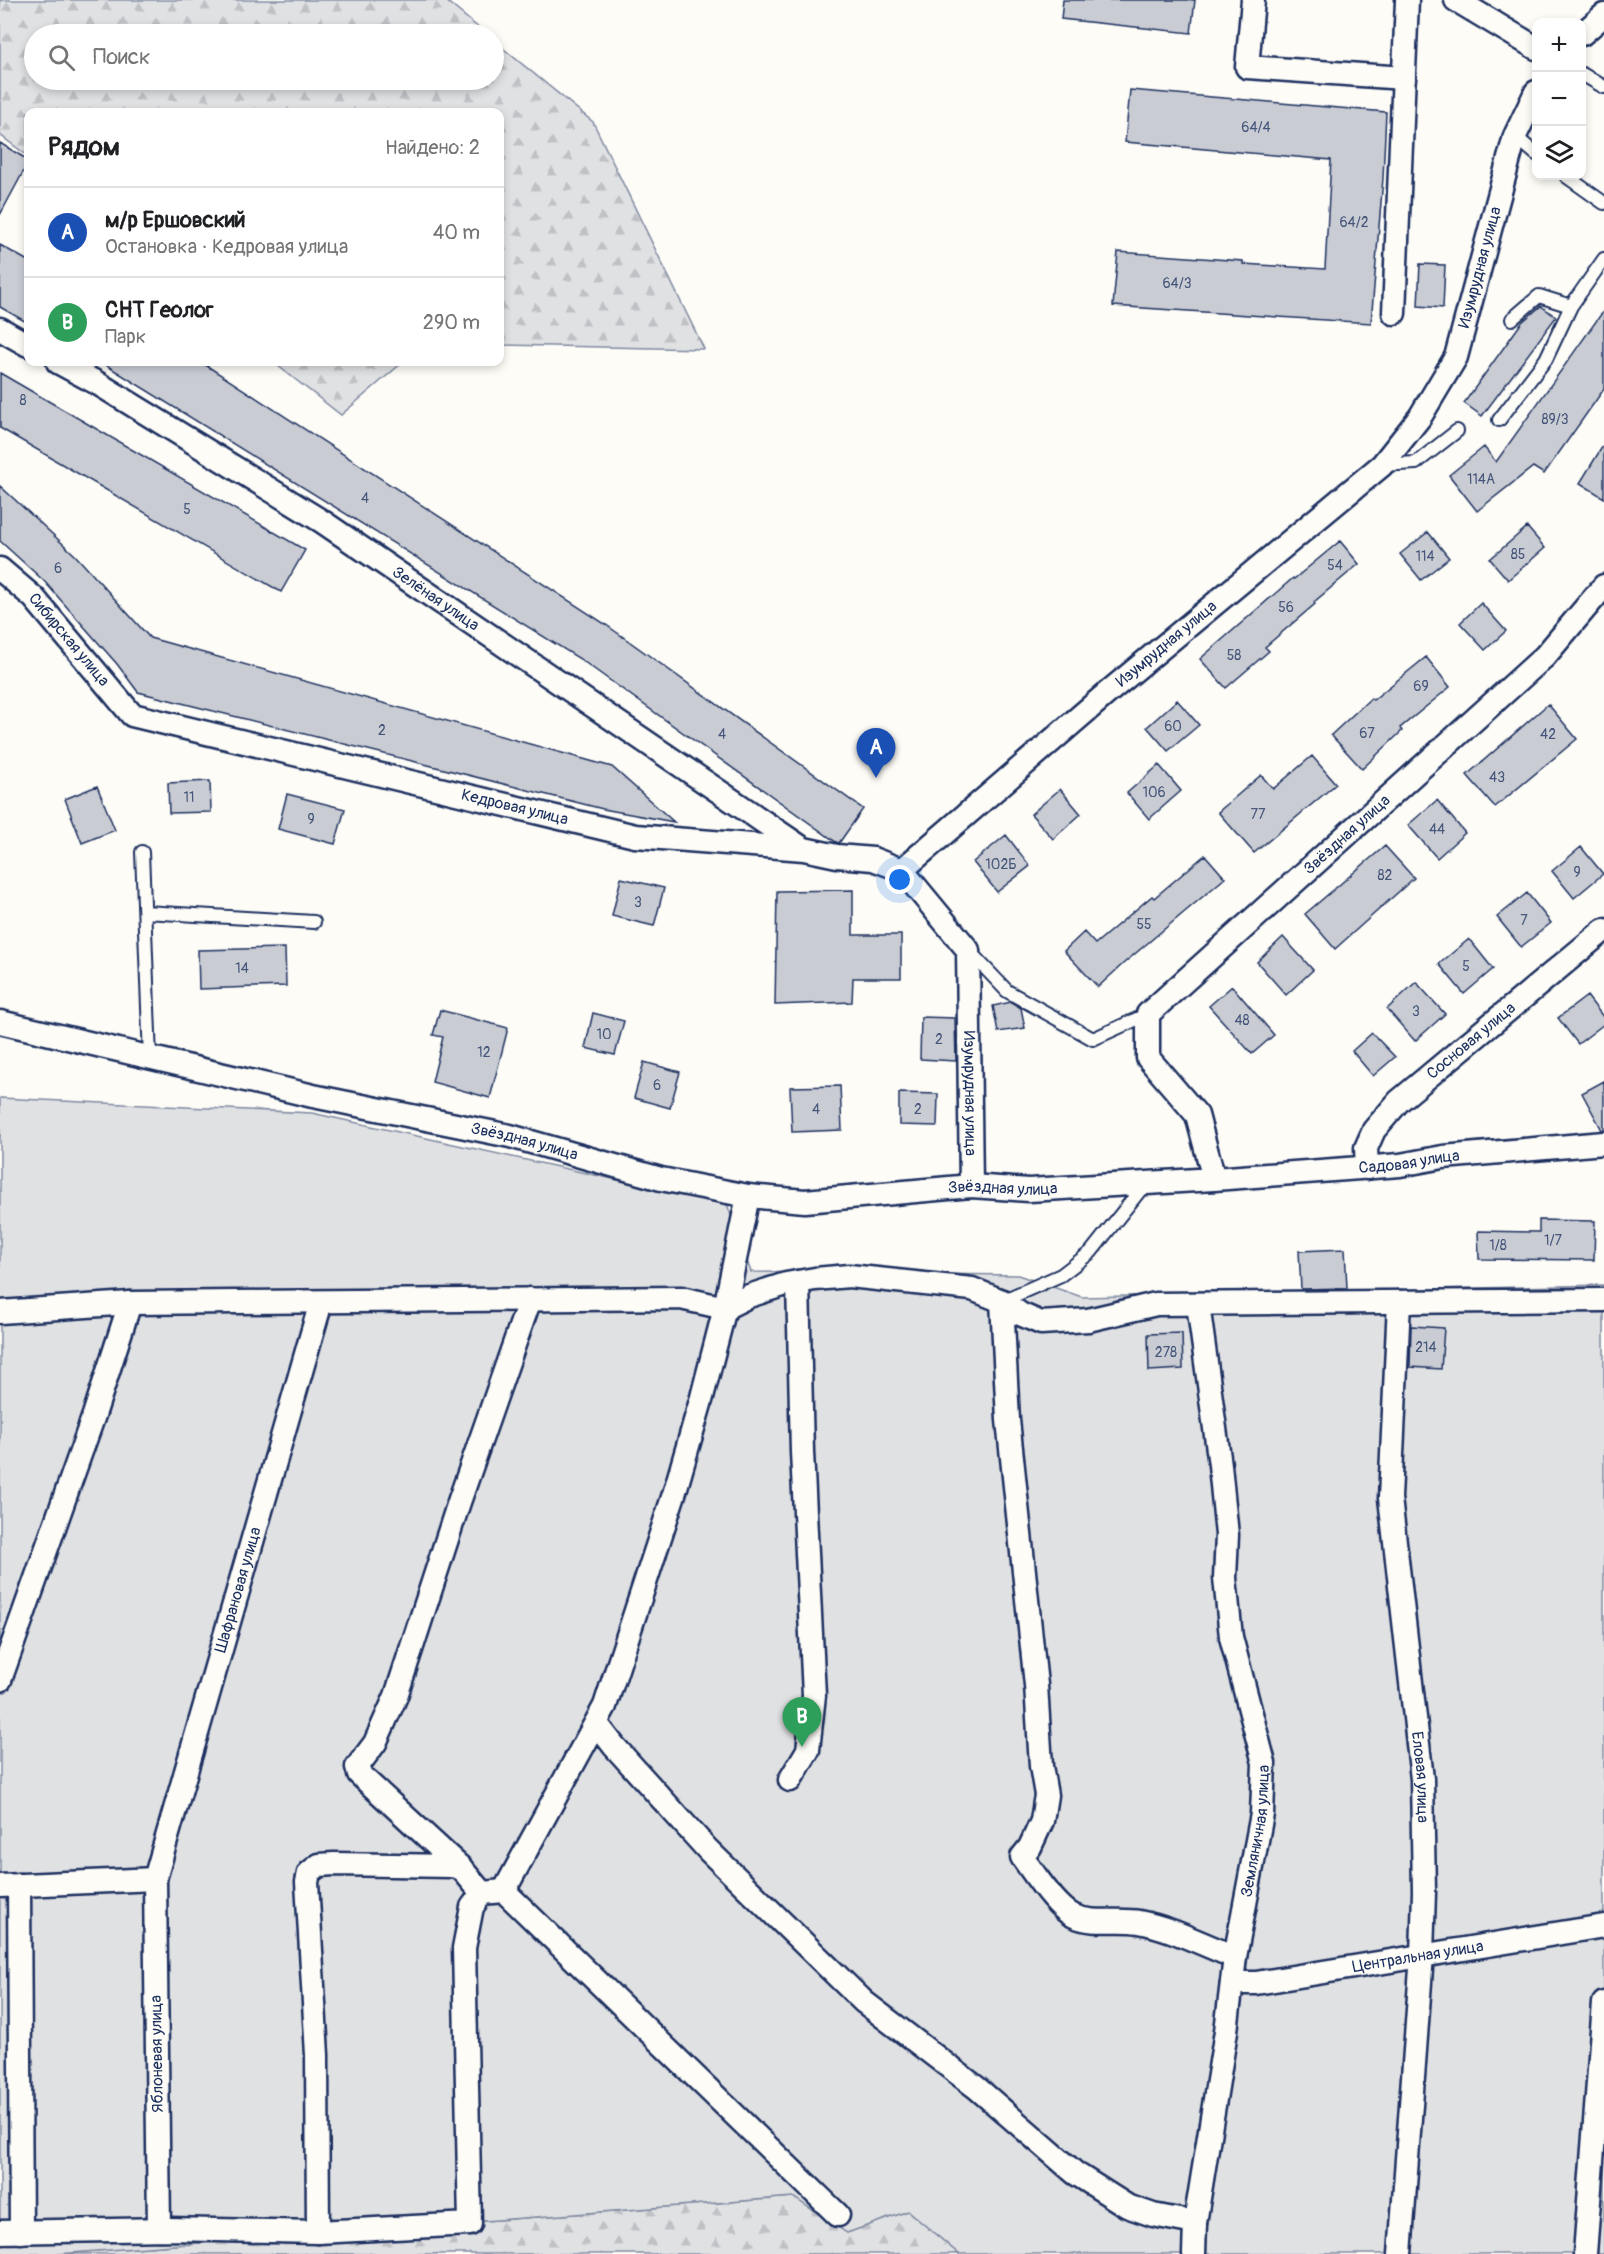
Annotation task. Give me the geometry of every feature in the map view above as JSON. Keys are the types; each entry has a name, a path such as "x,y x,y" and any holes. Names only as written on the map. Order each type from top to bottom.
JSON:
{"street":[{"path":"1253,0 1248,67 1404,78"},
{"path":"1394,313 1407,0"},
{"path":"1456,0 1532,46"},
{"path":"1586,30 1604,15"},
{"name":"Изумрудная улица","path":"902,870 1106,694 1382,465 1420,417 1456,357 1515,136 1532,100"},
{"path":"0,329 24,343"},
{"name":"Зелёная улица","path":"66,366 98,383 322,522 804,849"},
{"name":"Сибирская улица","path":"0,568 34,598 132,715"},
{"name":"Звёздная улица","path":"1148,1014 1545,656 1604,586"},
{"name":"Кедровая улица","path":"132,715 635,836 804,849 837,856 873,859 902,870"},
{"path":"902,870 968,950"},
{"name":"Сосновая улица","path":"1367,1168 1366,1148 1374,1130 1399,1101 1604,930"},
{"name":"Изумрудная улица","path":"968,950 971,1186"},
{"path":"1148,1014 1148,1058 1197,1115 1214,1179"},
{"name":"Звёздная улица","path":"0,1022 313,1096 510,1136 661,1179 748,1196 805,1201 971,1186 1029,1190 1214,1179"},
{"name":"Садовая улица","path":"1214,1179 1400,1165 1443,1157 1604,1143"},
{"path":"155,1879 9,1886 10,2232 159,2229 318,2232 470,2224 464,1948 472,1907 493,1892 597,1724 605,1706 675,1491 702,1397 725,1308 748,1196"},
{"path":"0,1312 130,1303 681,1298 725,1308 749,1296 798,1282 849,1276 972,1290 1002,1301 1020,1314 1041,1323 1088,1320 1156,1304 1604,1300"},
{"path":"790,1780 808,1750 814,1695 802,1452 798,1282"},
{"path":"530,1299 459,1502 396,1696 375,1743 357,1767 360,1774 461,1868 493,1892 838,2215"},
{"path":"1002,1301 1008,1420 1036,1685 1041,1766 1046,1795 1042,1821 1030,1847 1022,1857 1050,1896 1073,1916 1097,1921 1136,1921 1166,1928 1235,1957"},
{"name":"Шафрановая улица","path":"155,1879 321,1302"},
{"name":"Еловая улица","path":"1399,1302 1390,1498 1422,1779 1424,1892 1422,1955 1400,2254"},
{"path":"0,1680 94,1415 130,1303"},
{"name":"Земляничная улица","path":"1194,2254 1196,2223 1235,1957 1262,1814 1264,1763 1231,1637 1225,1578 1227,1534 1221,1465 1198,1304"},
{"path":"597,1724 708,1850 864,2001 977,2088 1075,2173 1127,2205 1153,2215 1196,2223"},
{"path":"318,2232 317,2055 307,1882 309,1873 319,1865 334,1864 461,1868"},
{"name":"Яблоневая улица","path":"155,1879 159,2229"},
{"name":"Центральная улица","path":"1232,1983 1256,1983 1604,1926"},
{"path":"1585,2254 1604,2003"}],"lane":[{"path":"1586,77 1604,87"},
{"path":"1515,136 1532,151"},
{"path":"1572,180 1604,203"},
{"path":"1499,420 1546,359 1571,306 1604,259"},
{"path":"1512,319 1539,296 1571,306"},
{"path":"1382,465 1416,463 1457,431"},
{"path":"142,852 150,1059"},
{"path":"145,912 314,922"},
{"path":"968,950 1007,991 1093,1038 1148,1014"},
{"path":"1002,1301 1061,1275 1091,1252 1145,1184"}],"green space":[{"path":"0,0 445,0 474,24 24,24 24,90 504,90 504,49 593,122 704,349 504,345 504,108 24,108 24,153 0,135"},
{"path":"278,366 398,366 341,415"},
{"path":"0,1098 312,1113 727,1204 751,1272 1018,1275 1082,1297 1604,1285 1604,2254 959,2254 908,2211 847,2233 793,2197 58,2254 0,2254"},
{"path":"793,2197 847,2233 908,2211 959,2254 58,2254"}],"building":[{"path":"1063,0 1195,0 1191,33 1061,19"},
{"path":"1130,90 1386,112 1371,323 1113,306 1118,252 1325,269 1331,160 1125,142"},
{"path":"0,143 24,158 24,170 0,215"},
{"path":"0,245 24,259 24,321 0,307"},
{"path":"1420,264 1445,265 1443,308 1418,306"},
{"path":"1541,306 1556,317 1482,416 1464,403 1522,322"},
{"path":"1604,310 1604,389 1544,474 1533,467 1477,511 1449,475 1484,447 1496,462"},
{"path":"107,366 207,366 605,624 863,809 839,843 836,842 580,659"},
{"path":"0,373 305,550 281,592 0,428"},
{"path":"1604,444 1604,498 1580,483"},
{"path":"0,486 75,555 150,638 612,767 674,822 603,809 138,692 117,664 44,581 0,541"},
{"path":"1527,527 1545,548 1508,580 1490,559"},
{"path":"1428,532 1449,558 1421,580 1400,554"},
{"path":"1340,541 1359,564 1265,647 1269,651 1226,688 1200,659 1293,578"},
{"path":"1481,603 1506,631 1485,650 1460,623"},
{"path":"1426,657 1450,687 1400,728 1402,731 1362,769 1331,735 1371,698 1373,700"},
{"path":"1177,700 1199,725 1168,751 1147,727"},
{"path":"1548,704 1577,739 1495,807 1467,775"},
{"path":"1312,756 1336,784 1254,853 1218,812 1261,775 1273,789"},
{"path":"1159,765 1181,791 1149,819 1127,793"},
{"path":"210,781 211,812 169,813 168,783"},
{"path":"97,786 115,830 82,843 65,799"},
{"path":"1060,789 1081,814 1053,839 1031,814"},
{"path":"287,794 345,809 335,844 278,829"},
{"path":"1437,800 1465,833 1437,858 1408,825"},
{"path":"1006,835 1030,866 997,892 973,862"},
{"path":"1385,846 1414,878 1335,949 1305,914"},
{"path":"1581,847 1603,874 1574,898 1552,871"},
{"path":"1205,855 1225,878 1098,987 1064,951 1084,932 1095,944"},
{"path":"621,878 664,888 654,926 612,916"},
{"path":"853,890 853,935 901,935 901,978 853,978 852,1002 775,1005 777,891"},
{"path":"1527,893 1551,923 1521,947 1497,917"},
{"path":"1283,937 1313,970 1286,995 1257,962"},
{"path":"1469,939 1493,969 1464,994 1439,964"},
{"path":"285,948 286,986 199,989 198,950"},
{"path":"1416,982 1445,1014 1415,1041 1387,1009"},
{"path":"1232,986 1274,1035 1252,1054 1209,1006"},
{"path":"1587,996 1604,1018 1604,1024 1578,1044 1558,1018"},
{"path":"1011,1002 1021,1008 1025,1028 998,1032 993,1006"},
{"path":"440,1010 508,1028 490,1098 432,1082 443,1037 433,1035"},
{"path":"593,1013 624,1021 615,1055 585,1048"},
{"path":"921,1017 955,1018 956,1061 920,1059"},
{"path":"1372,1033 1395,1057 1373,1076 1352,1051"},
{"path":"644,1062 680,1072 670,1108 634,1098"},
{"path":"1604,1081 1604,1130 1602,1130 1582,1093"},
{"path":"840,1086 842,1130 792,1132 790,1087"},
{"path":"899,1093 938,1094 937,1126 899,1125"},
{"path":"1539,1220 1595,1221 1594,1260 1479,1259 1478,1231 1539,1232"},
{"path":"1345,1249 1347,1288 1301,1289 1299,1251"},
{"path":"1411,1326 1444,1328 1441,1369 1410,1367"},
{"path":"1182,1333 1183,1369 1149,1371 1148,1334"}],"place":[{"name":"м/р Ершовский","path":"876,778"},
{"name":"СНТ Геолог","path":"802,1747"}]}
